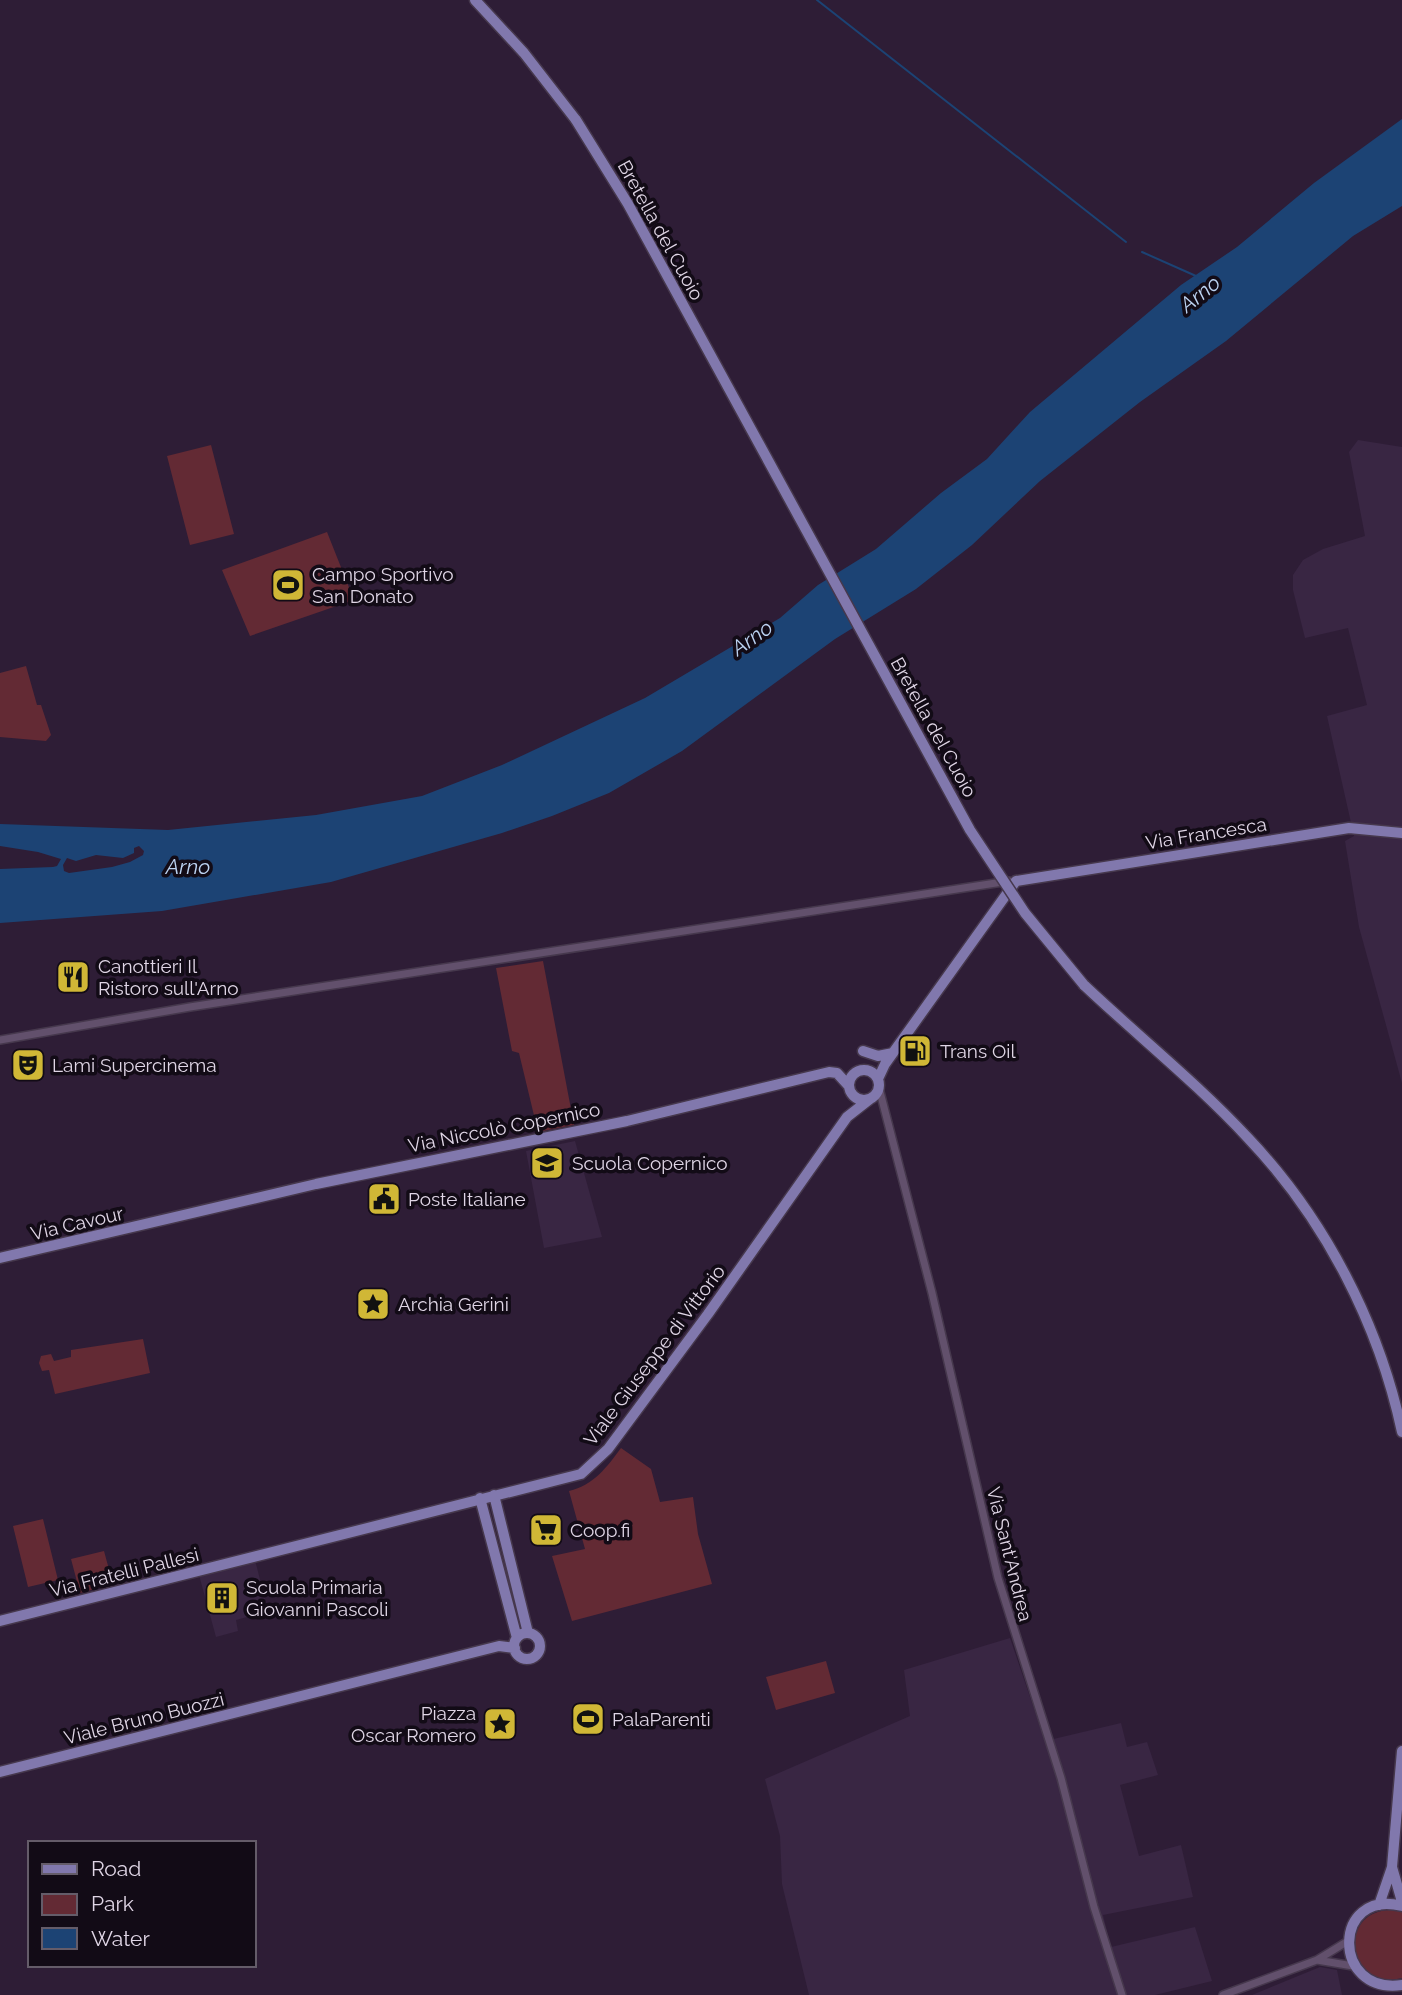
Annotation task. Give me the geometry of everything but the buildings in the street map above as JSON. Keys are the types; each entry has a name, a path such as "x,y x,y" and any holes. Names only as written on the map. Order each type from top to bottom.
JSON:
{"main road":[{"name":"Bretella del Cuoio","path":"475,0 524,53 576,120 628,204 970,830 1026,913 1084,985 1207,1096 1250,1139 1314,1222 1354,1290 1383,1368 1402,1432"},
{"name":"Via Francesca","path":"1016,881 1349,828 1402,833"},
{"path":"877,1080 865,1069 857,1071 851,1076 850,1089 860,1100 876,1095 877,1080 885,1064 1016,881"},
{"path":"863,1051 878,1056 893,1053"},
{"name":"Via Niccolò Copernico","path":"162,1221 405,1165 627,1121 829,1072 837,1073 850,1089"},
{"name":"Viale Giuseppe di Vittorio","path":"848,1117 850,1089"},
{"name":"Viale Giuseppe di Vittorio","path":"257,1556 580,1474 601,1457 715,1304 848,1117 870,1099"},
{"name":"Via Cavour","path":"0,1258 162,1221"},
{"path":"494,1495 528,1633"},
{"path":"480,1498 518,1655 525,1659 536,1656 540,1649 535,1635 528,1633"},
{"name":"Via Fratelli Pallesi","path":"0,1621 257,1556"},
{"path":"516,1643 528,1633"},
{"name":"Viale Bruno Buozzi","path":"0,1772 516,1643"},
{"path":"1379,1905 1392,1867 1402,1751"},
{"path":"1392,1867 1402,1904 1379,1905 1366,1911 1355,1921 1348,1941 1348,1954 1353,1966 1366,1980 1387,1991 1402,1985"}],"street":[{"path":"0,1040 190,1007 1016,881"},
{"name":"Via Sant'Andrea","path":"877,1080 932,1293 998,1578 1061,1778 1094,1908 1122,1995"},
{"name":"Via Sant'Andrea","path":"870,1099 885,1116"},
{"path":"1223,1995 1317,1960 1348,1941"},
{"path":"1317,1960 1353,1966"}],"shaded area":[{"path":"1358,440 1402,447 1402,1083 1359,927 1345,841 1354,836 1327,716 1367,705 1348,628 1305,638 1293,590 1293,575 1303,560 1323,549 1365,536 1349,452"},
{"path":"575,1141 602,1237 544,1248 526,1151"},
{"path":"255,1560 268,1611 236,1620 238,1631 216,1637 199,1575"},
{"path":"1010,1638 1045,1741 1121,1723 1127,1747 1147,1742 1158,1775 1120,1785 1139,1856 1181,1845 1193,1897 1103,1915 1111,1947 1195,1927 1212,1981 1155,1995 809,1995 782,1884 780,1836 765,1779 910,1716 904,1670"},
{"path":"1320,1967 1337,1970 1342,1995 1252,1995"}],"green space":[{"path":"211,445 234,534 190,545 167,456"},
{"name":"Campo Sportivo San Donato","path":"327,532 354,600 250,636 222,570"},
{"path":"26,666 37,705 41,705 51,735 46,741 0,737 0,673"},
{"path":"543,961 574,1125 538,1132 519,1053 512,1051 496,968"},
{"path":"143,1339 150,1373 55,1394 49,1370 42,1371 39,1363 41,1356 51,1354 54,1361 71,1357 71,1350"},
{"path":"621,1448 651,1469 660,1502 693,1497 698,1534 712,1584 572,1621 552,1556 585,1549 569,1491 593,1480"},
{"path":"43,1519 58,1580 28,1587 13,1526"},
{"path":"104,1551 113,1584 80,1593 71,1559"},
{"path":"826,1661 835,1693 776,1710 766,1677"},
{"path":"1394,1910 1402,1912 1402,1978 1383,1979 1369,1973 1359,1962 1355,1948 1356,1934 1363,1921 1375,1913"}],"water":[{"name":"Arno","path":"1402,119 1402,206 1353,236 1226,341 1140,402 1040,481 972,545 916,589 835,639 682,751 609,793 502,833 331,882 162,911 0,923 0,869 53,867 57,866 61,859 0,846 0,824 168,830 316,815 422,796 502,765 645,698 780,618 818,585 876,549 941,493 987,459 1030,412 1181,285 1237,247 1314,183","holes":["139,846 144,851 143,855 130,862 112,867 69,873 64,871 63,865 67,858 76,861 96,855 123,858 134,853 134,848"]}],"waterway":[{"path":"817,0 1126,242"},
{"path":"1142,252 1196,276"}],"place":[{"name":"Campo Sportivo San Donato","path":"288,585"},
{"name":"Canottieri Il Ristoro sull'Arno","path":"73,977"},
{"name":"Trans Oil","path":"915,1051"},
{"name":"Lami Supercinema","path":"28,1065"},
{"name":"Scuola Copernico","path":"547,1163"},
{"name":"Poste Italiane","path":"384,1199"},
{"name":"Archia Gerini","path":"373,1304"},
{"name":"Coop.fi","path":"546,1530"},
{"name":"Scuola Primaria Giovanni Pascoli","path":"222,1598"},
{"name":"PalaParenti","path":"588,1719"},
{"name":"Piazza Oscar Romero","path":"500,1724"}]}
